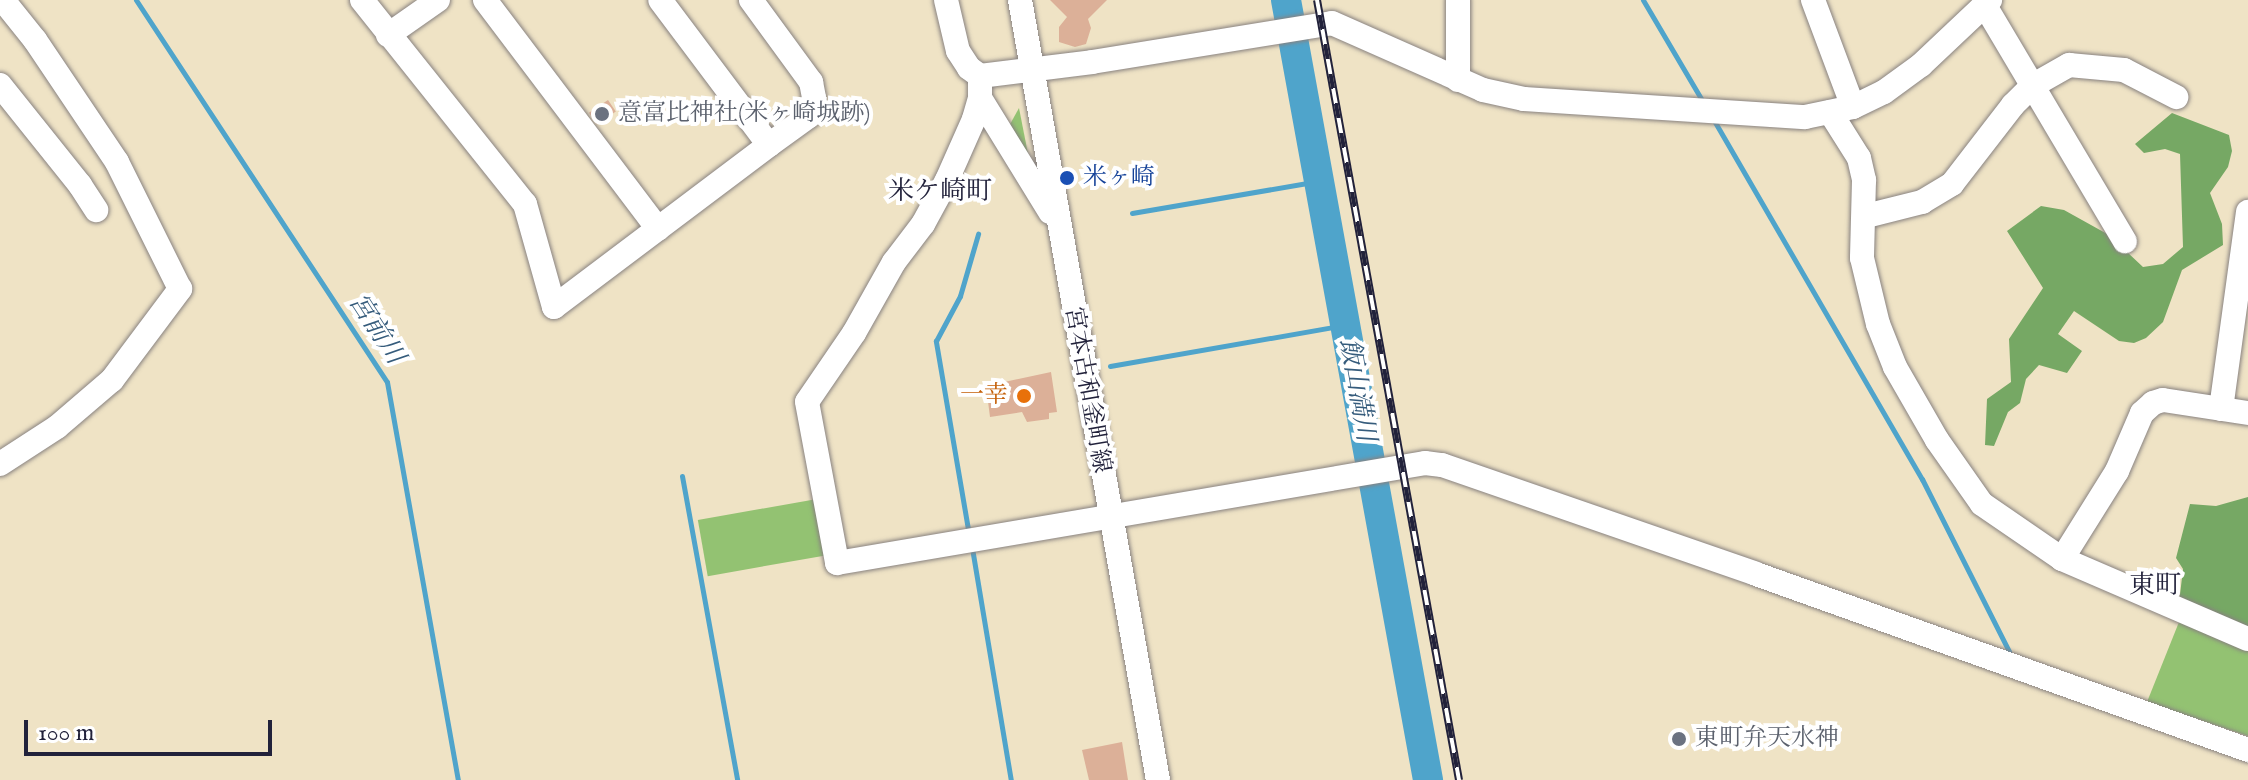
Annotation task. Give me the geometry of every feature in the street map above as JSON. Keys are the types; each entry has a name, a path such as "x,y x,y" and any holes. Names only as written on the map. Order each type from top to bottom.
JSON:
{"street":[{"path":"0,464 57,427 112,380 180,289 117,162 35,40 3,0"},
{"path":"362,0 525,204 554,307 809,116 814,98 811,82 751,0"},
{"path":"388,35 438,0"},
{"path":"485,0 658,229"},
{"path":"660,0 769,145"},
{"path":"946,0 958,51 1033,181 1061,240"},
{"name":"宮本古和釜町線","path":"1020,0 1109,518 1158,780"},
{"path":"1458,0 1458,80"},
{"path":"1813,0 1864,180 1866,216 1862,258 1878,324 1895,367 1937,440 1982,504 2062,559 2248,639"},
{"path":"2125,241 2032,86 1987,2 1905,79 1842,110 1805,117 1550,102 1483,90 1341,26 1322,23 1033,71 983,95 964,145 923,224 894,262 854,333 807,402 837,563 1372,470 1425,463 1442,465 2004,660 2248,750"},
{"path":"1866,216 1922,202 1952,184 1993,128 2032,86 2069,65 2124,70 2176,97"},
{"path":"0,85 80,185 96,210"},
{"path":"2221,409 2248,212"},
{"path":"2062,559 2117,471 2142,413 2153,403 2163,400 2248,413"}],"green space":[{"path":"1019,108 1029,159 1008,128"},
{"path":"2172,113 2229,135 2232,151 2228,167 2210,193 2222,224 2223,245 2182,270 2163,322 2146,338 2134,343 2119,341 2074,311 2058,334 2082,351 2067,373 2039,365 2026,379 2020,403 2008,412 1994,446 1985,445 1987,399 2011,382 2009,339 2043,288 2007,231 2041,206 2064,210 2109,235 2143,267 2163,264 2183,247 2180,154 2165,149 2144,153 2135,144"},
{"path":"2248,497 2248,633 2179,603 2183,569 2176,558 2190,504 2216,506"},
{"path":"817,499 827,555 708,576 698,520"},
{"path":"2181,617 2248,648 2248,736 2147,702"}],"building":[{"path":"1050,0 1107,0 1088,19 1091,28 1086,44 1075,47 1059,42 1059,27 1067,17"},
{"path":"608,100 616,112 597,124 589,113"},
{"path":"1051,372 1057,412 1049,413 1049,419 1027,422 1022,412 990,417 986,386"},
{"path":"1122,742 1128,780 1089,780 1082,750"}],"waterway":[{"name":"宮前川","path":"136,0 387,382 458,780"},
{"name":"飯山満川","path":"1286,0 1428,780"},
{"path":"1643,0 1703,102"},
{"path":"1712,117 1922,479 2009,651"},
{"path":"1132,213 1320,181"},
{"path":"969,535 936,341 960,296 978,234"},
{"path":"1110,366 1345,325"},
{"path":"682,476 737,780"},
{"path":"972,548 1011,780"}],"railway":[{"path":"1317,0 1459,780"}],"place":[{"name":"意富比神社(米ヶ崎城跡)","path":"602,114"},
{"name":"米ヶ崎","path":"1067,178"},
{"name":"一幸","path":"1024,396"},
{"name":"東町弁天水神","path":"1679,739"}],"district":[{"name":"米ケ崎町","path":"940,192"},
{"name":"東町","path":"2155,586"}]}
